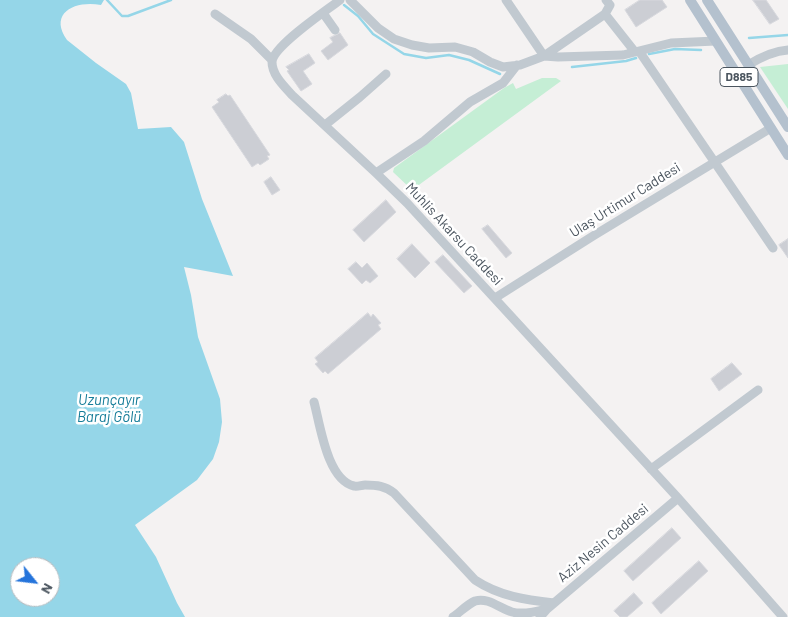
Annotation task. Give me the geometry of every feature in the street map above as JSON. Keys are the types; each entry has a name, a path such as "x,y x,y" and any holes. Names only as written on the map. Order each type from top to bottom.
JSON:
{"main road":[{"name":"D885","path":"690,0 788,155"},
{"name":"D885","path":"707,0 788,127"}],"street":[{"path":"215,14 251,39 272,60 281,46 340,0"},
{"path":"350,0 378,28 394,39 428,48 454,47 472,52 490,62 503,66 517,65 544,56 604,14 610,5 606,0"},
{"path":"506,0 544,56 558,58 624,55 671,43 716,41"},
{"path":"323,13 335,30"},
{"path":"604,14 637,52 715,161 773,248"},
{"path":"748,65 770,54 788,50"},
{"name":"Muhlis Akarsu Caddesi","path":"272,60 273,67 281,82 376,172 495,298 678,498 783,617"},
{"path":"376,172 424,141 470,102 503,83 517,65"},
{"path":"325,125 386,74"},
{"name":"Ulaş Urtimur Caddesi","path":"495,298 771,128"},
{"path":"651,469 758,390"},
{"path":"314,402 328,455 336,474 343,481 354,486 384,486 394,493 475,580 488,588 520,599 550,606"},
{"name":"Aziz Nesin Caddesi","path":"540,617 550,606 678,498"},
{"path":"453,617 474,601 481,600 488,601 513,614 529,613 550,606"}],"green space":[{"path":"788,64 788,109 760,67"},
{"path":"542,78 556,78 561,81 412,190 393,172 394,168 504,88 513,83 516,89"}],"water":[{"name":"Uzunçayır Baraj Gölü","path":"0,0 104,0 101,5 82,5 67,10 61,22 62,31 67,40 126,84 131,93 138,129 171,127 184,142 202,199 233,276 184,267 198,337 220,399 222,422 219,442 213,459 197,480 135,525 156,557 185,617 0,617"}],"building":[{"path":"640,0 662,0 667,7 636,27 625,10"},
{"path":"753,0 766,0 779,19 770,24"},
{"path":"340,33 348,45 328,60 321,51 333,42 330,38"},
{"path":"309,54 315,63 303,71 312,84 301,91 286,67"},
{"path":"226,94 230,95 270,155 267,156 269,159 260,165 258,163 252,167 212,107 219,102 217,100"},
{"path":"271,177 280,190 272,195 264,182"},
{"path":"386,200 396,212 364,242 353,230"},
{"path":"488,225 512,253 506,258 482,229"},
{"path":"788,239 788,258 779,245"},
{"path":"412,244 430,263 415,278 397,259"},
{"path":"443,255 472,286 464,293 435,262"},
{"path":"356,262 362,268 367,263 378,276 370,283 366,280 362,284 348,269"},
{"path":"368,313 371,317 373,314 381,323 378,325 381,329 328,374 325,371 323,373 315,364 318,362 315,358"},
{"path":"732,363 742,374 719,391 711,379"},
{"path":"672,528 681,538 633,581 624,571"},
{"path":"699,561 708,571 661,614 652,603"},
{"path":"634,593 643,603 627,617 620,617 614,611"}],"waterway":[{"path":"107,0 122,16 128,16 171,0"},
{"path":"344,5 358,16 373,34 404,54 426,58 449,55 469,60 500,74"},
{"path":"749,38 788,35"},
{"path":"649,54 675,49 701,50"},
{"path":"572,67 626,61 636,58"}]}
